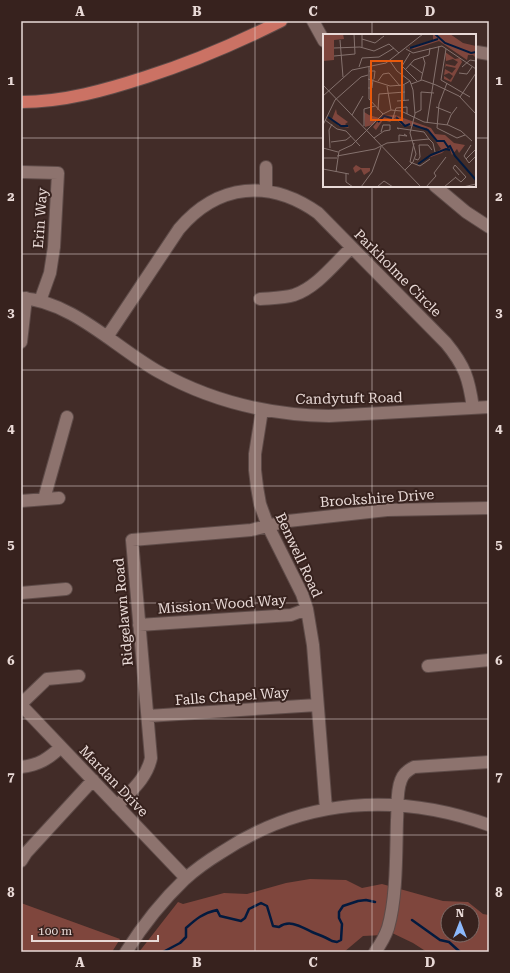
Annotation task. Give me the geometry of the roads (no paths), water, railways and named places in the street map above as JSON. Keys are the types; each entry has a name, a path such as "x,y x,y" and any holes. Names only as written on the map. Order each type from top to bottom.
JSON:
{"main road":[{"path":"21,102 53,100 108,89 177,67 211,54 248,38 281,21"}],"street":[{"path":"313,21 323,39"},
{"path":"266,167 266,191"},
{"name":"Erin Way","path":"21,172 58,173 54,247 50,273 40,301"},
{"path":"436,187 466,212 489,227"},
{"name":"Parkholme Circle","path":"107,337 179,229 189,217 207,204 228,195 251,190 266,191 285,195 306,204 318,213 446,343 458,356 465,370 470,385 473,408"},
{"path":"260,298 281,298 303,292 314,284 351,248"},
{"path":"21,342 23,298"},
{"name":"Candytuft Road","path":"23,298 40,301 69,313 159,371 180,382 223,399 262,410 306,416 353,416 489,407"},
{"name":"Benwell Road","path":"262,410 257,437 255,470 260,504 268,526 302,594 307,609 313,645 326,809"},
{"path":"44,500 68,417"},
{"path":"21,501 59,498"},
{"name":"Brookshire Drive","path":"268,526 288,521 386,510 489,508"},
{"name":"Ridgelawn Road","path":"117,806 144,776 149,767 151,752 132,540 251,530 268,526"},
{"path":"21,593 66,590"},
{"name":"Mission Wood Way","path":"139,625 291,615 307,609"},
{"path":"428,666 489,660"},
{"path":"21,704 47,679 80,676"},
{"name":"Mardan Drive","path":"21,704 186,878"},
{"name":"Falls Chapel Way","path":"148,716 317,705"},
{"path":"21,767 37,764 48,759 61,747"},
{"path":"379,950 388,928 392,908 399,786 401,780 409,770 420,766 489,762"},
{"path":"21,862 26,853 93,780"},
{"path":"126,952 151,916 186,878 215,856 237,842 284,821 326,809 369,805 398,805 443,811 489,825"}],"waterway":[{"path":"163,952 180,943 186,937 186,928 204,915 217,910 220,916 241,921 245,918 249,909 261,903 267,906 273,926 279,927 287,924 296,925 337,942 341,940 342,924 339,918 339,912 343,906 358,901 366,900 375,902"},
{"path":"412,920 440,940 449,942 460,952"}]}
